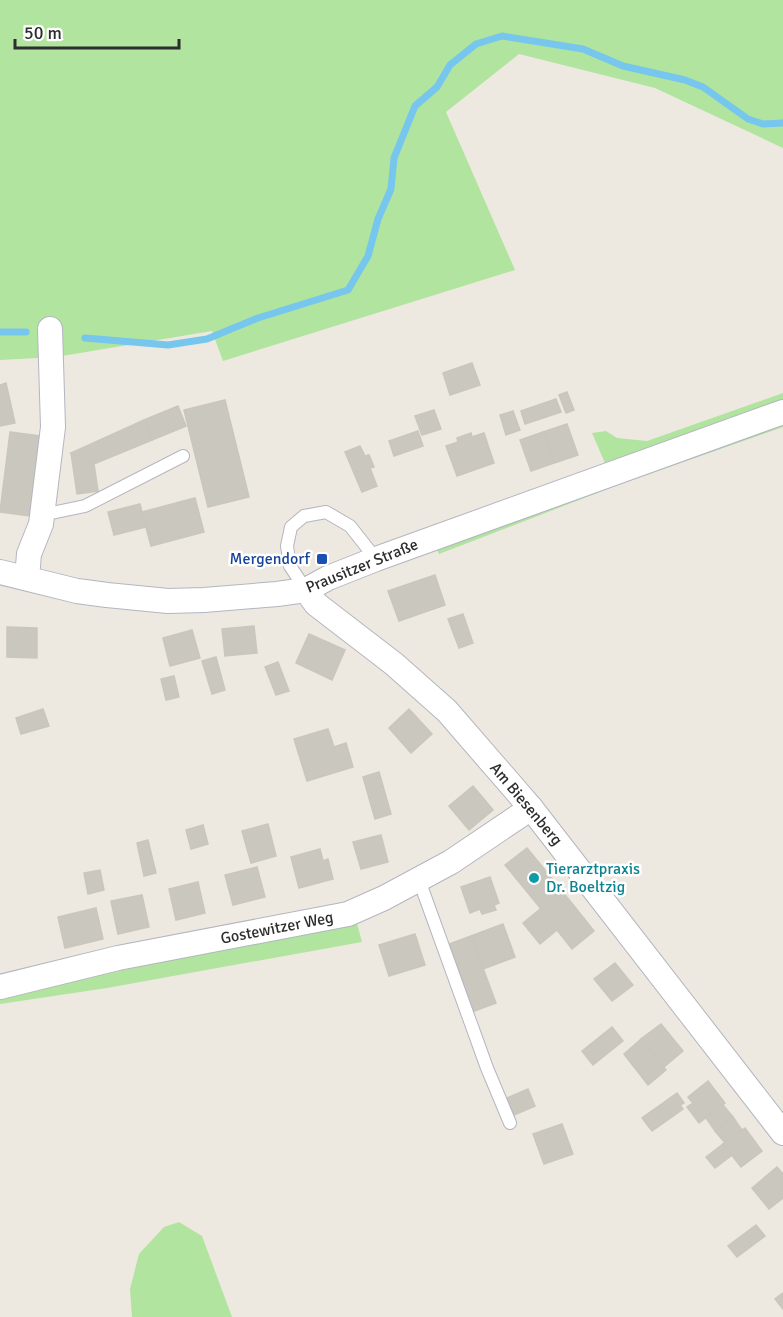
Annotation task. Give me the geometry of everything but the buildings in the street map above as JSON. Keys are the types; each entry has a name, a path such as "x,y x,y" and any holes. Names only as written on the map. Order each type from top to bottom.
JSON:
{"street":[{"path":"27,578 29,554 41,524 52,427 50,329"},
{"name":"Prausitzer Straße","path":"0,572 77,591 168,601 306,590 328,578 376,559 783,412"},
{"name":"Am Biesenberg","path":"306,590 316,604 393,664 447,711 531,808 783,1133"},
{"name":"Gostewitzer Weg","path":"0,987 118,958 348,914 384,898 451,862 531,808"}],"lane":[{"path":"42,515 85,506 183,456"},
{"path":"306,590 290,566 287,546 291,527 304,516 326,512 350,526 376,559"},
{"path":"418,880 487,1068 510,1123"}],"green space":[{"path":"0,0 783,0 783,148 655,88 519,54 446,112 515,270 223,361 212,331 56,357 0,360"},
{"path":"783,393 783,401 605,463 592,433 606,431 617,438 647,441"},
{"path":"783,421 783,427 618,485 439,554 437,550"},
{"path":"356,920 362,942 107,988 0,1004 0,994"},
{"path":"179,1222 202,1236 232,1317 132,1317 130,1289 139,1254 164,1227"}],"waterway":[{"path":"85,338 168,345 207,339 258,318 348,290 368,256 378,219 391,189 394,158 415,106 437,87 450,65 476,44 502,36 583,49 623,66 685,80 703,87 748,119 763,124 783,123"},
{"path":"0,332 26,332"}],"place":[{"name":"Mergendorf","path":"322,559"},
{"name":"Tierarztpraxis Dr. Boeltzig","path":"534,878"}]}
